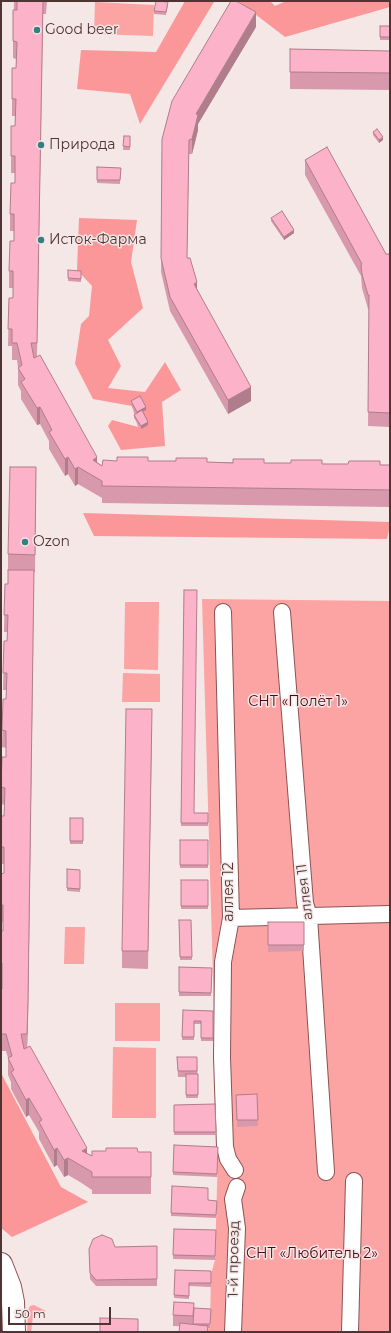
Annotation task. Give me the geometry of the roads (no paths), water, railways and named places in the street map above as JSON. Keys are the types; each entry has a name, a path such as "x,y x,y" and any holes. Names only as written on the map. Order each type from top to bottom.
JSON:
{"main road":[{"path":"1,1264 10,1287 13,1302 14,1332"}],"street":[{"name":"аллея 12","path":"223,612 231,918 223,962 222,1057 225,1147 228,1159 235,1170"},
{"name":"аллея 11","path":"282,612 305,903 309,916 326,1172"},
{"path":"231,918 390,914"},
{"path":"350,1332 354,1182"},
{"name":"1-й проезд","path":"233,1332 237,1228 233,1199 237,1187"}],"place":[{"name":"Good beer","path":"37,30"},
{"name":"Природа","path":"41,145"},
{"name":"Исток-Фарма","path":"41,240"},
{"name":"Ozon","path":"25,542"}],"park label":[{"name":"СНТ «Полёт 1»","path":"298,702"},
{"name":"СНТ «Любитель 2»","path":"312,1254"}]}
